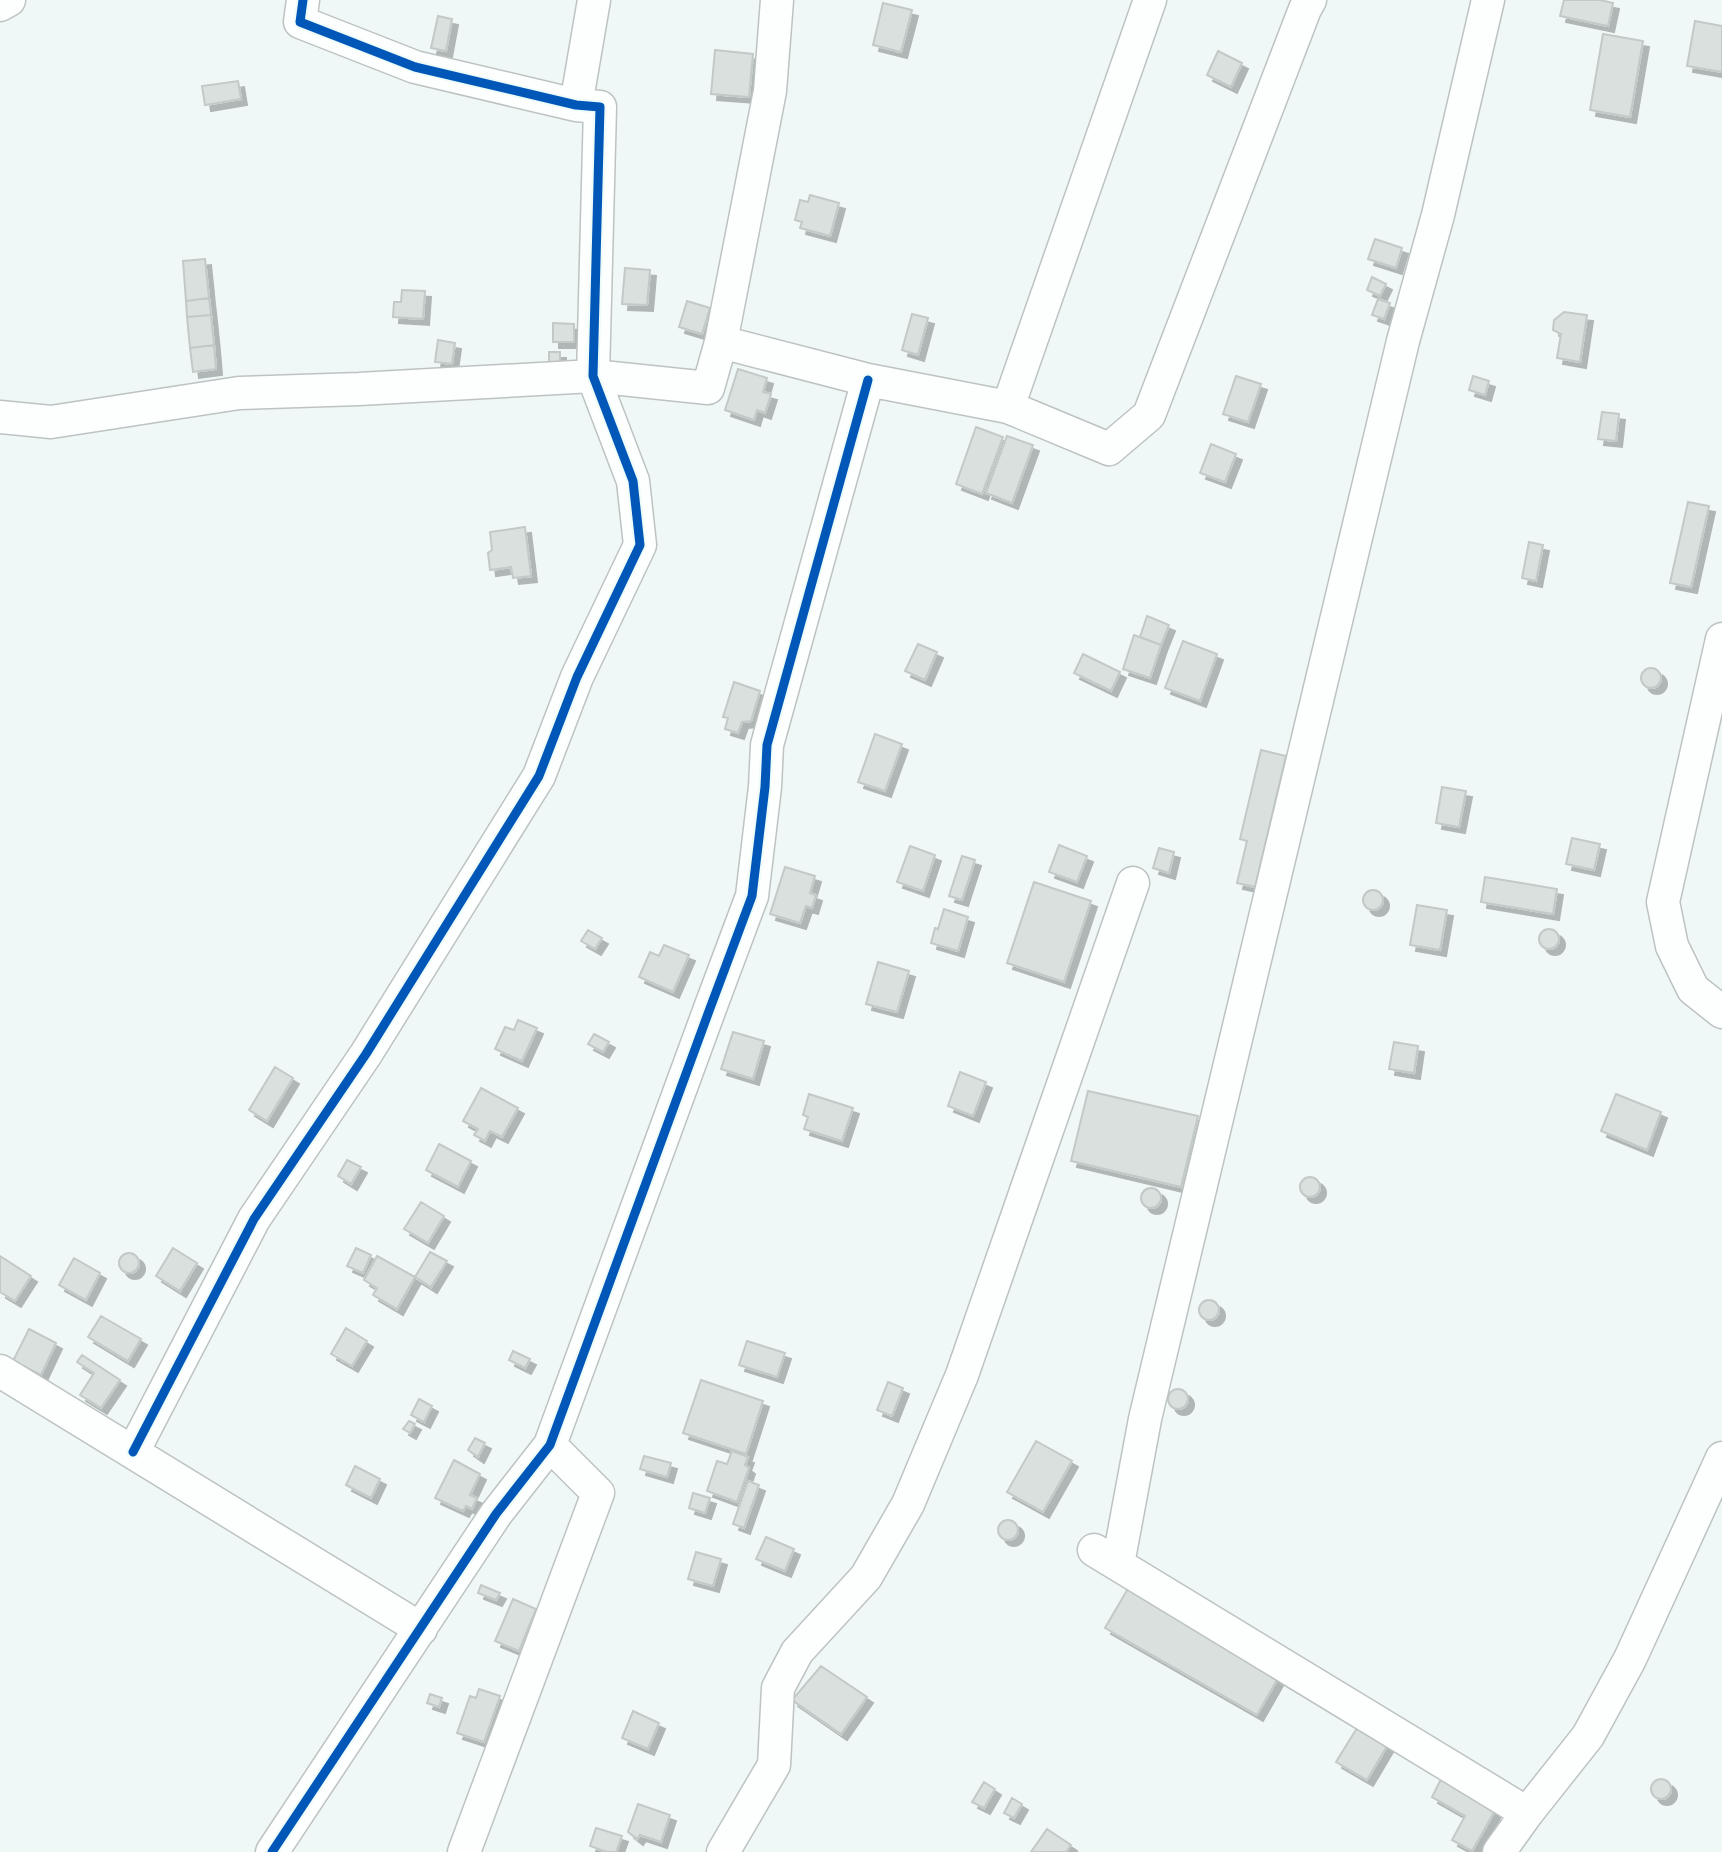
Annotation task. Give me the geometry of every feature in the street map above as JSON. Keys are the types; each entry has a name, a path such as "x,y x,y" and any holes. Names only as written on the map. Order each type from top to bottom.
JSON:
{"street":[{"path":"0,5 9,0"},
{"path":"133,1452 254,1219 366,1054 539,776 577,677 640,545 633,481 593,376 600,107 576,105 415,66 300,22 303,0"},
{"path":"576,105 594,0"},
{"path":"0,417 51,422 239,393 593,376 708,388 721,342 771,91 777,0"},
{"path":"1008,407 1150,0"},
{"path":"721,342 868,380 1008,407 1110,449 1149,415 1310,0"},
{"path":"1488,0 1438,215 1403,341 1145,1419 1106,1557 1527,1813"},
{"path":"272,1852 496,1514 550,1445 752,896 765,788 767,745 868,380"},
{"path":"1722,639 1663,902 1672,946 1693,989 1722,1012"},
{"path":"723,1852 774,1765 778,1688 797,1651 866,1577 914,1492 962,1376 1133,883"},
{"path":"0,1371 421,1629"},
{"path":"464,1852 598,1493 550,1445"},
{"path":"1499,1852 1588,1736 1630,1659 1722,1458"}],"building":[{"path":"1564,0 1600,0 1613,3 1608,26 1560,16"},
{"path":"883,3 912,10 901,52 873,45"},
{"path":"438,16 452,19 446,51 431,48"},
{"path":"1695,21 1722,26 1722,72 1687,66"},
{"path":"1603,34 1643,41 1630,117 1590,110"},
{"path":"715,50 753,54 749,97 711,94"},
{"path":"1218,51 1242,63 1231,87 1207,75"},
{"path":"238,81 241,99 205,105 202,86"},
{"path":"810,195 839,203 830,236 800,228 802,222 795,220 800,200 808,202"},
{"path":"1375,239 1402,248 1396,268 1368,259"},
{"path":"205,259 209,298 186,301 183,261"},
{"path":"625,268 650,270 647,305 622,304"},
{"path":"1372,277 1386,284 1380,296 1367,290"},
{"path":"402,290 425,291 423,319 393,317 394,302 401,302"},
{"path":"209,298 211,315 187,317 186,301"},
{"path":"1378,299 1390,303 1384,319 1372,315"},
{"path":"687,301 710,308 702,334 679,327"},
{"path":"1564,312 1587,315 1580,362 1557,358 1561,334 1553,330 1554,320"},
{"path":"912,314 928,318 918,355 902,350"},
{"path":"211,315 214,345 190,348 187,317"},
{"path":"553,323 574,324 574,342 553,342"},
{"path":"438,340 455,343 452,364 435,362"},
{"path":"214,345 216,369 193,372 190,348"},
{"path":"549,352 560,352 560,364 549,365"},
{"path":"738,369 767,378 763,392 771,394 765,413 757,410 754,420 725,410"},
{"path":"1236,376 1261,384 1248,422 1223,414"},
{"path":"1473,376 1489,381 1485,395 1469,390"},
{"path":"1602,412 1619,414 1616,441 1598,439"},
{"path":"976,427 1003,437 982,494 956,484"},
{"path":"1007,436 1033,445 1012,503 986,493"},
{"path":"1211,444 1236,454 1225,482 1200,473"},
{"path":"1688,502 1709,506 1691,587 1670,583"},
{"path":"525,527 531,576 513,578 511,567 490,570 490,532"},
{"path":"1529,542 1543,545 1536,581 1522,578"},
{"path":"1147,616 1169,625 1161,645 1140,637"},
{"path":"1134,635 1161,645 1150,678 1123,669"},
{"path":"1183,641 1217,654 1200,701 1165,688"},
{"path":"918,644 937,652 925,680 905,671"},
{"path":"1083,654 1120,672 1111,691 1074,673"},
{"path":"1651,668 1658,671 1661,678 1658,685 1651,688 1644,685 1641,678 1644,671"},
{"path":"734,682 760,691 751,721 742,722 738,733 725,729 728,718 723,717"},
{"path":"875,734 902,744 885,791 858,782"},
{"path":"1261,750 1286,756 1255,887 1237,883 1247,841 1240,839"},
{"path":"1442,787 1466,791 1459,827 1436,823"},
{"path":"1572,838 1600,844 1594,870 1566,864"},
{"path":"1059,845 1087,856 1077,882 1049,872"},
{"path":"910,846 935,855 923,891 897,882"},
{"path":"1159,848 1174,852 1169,873 1153,868"},
{"path":"962,856 975,860 962,900 949,896"},
{"path":"785,867 815,876 810,893 816,895 812,908 806,906 800,923 770,914"},
{"path":"1485,877 1557,889 1553,914 1481,902"},
{"path":"1034,882 1091,901 1064,982 1007,963"},
{"path":"1373,890 1380,893 1383,900 1380,907 1373,910 1366,907 1363,900 1366,893"},
{"path":"1417,905 1447,910 1440,950 1410,945"},
{"path":"944,909 968,917 958,951 931,943"},
{"path":"1549,929 1556,932 1559,939 1556,946 1549,949 1542,946 1539,939 1542,932"},
{"path":"588,930 602,938 595,949 581,941"},
{"path":"664,945 689,955 673,992 639,977 650,952 659,956"},
{"path":"878,962 909,971 897,1012 866,1004"},
{"path":"518,1020 537,1028 522,1061 495,1049 505,1027 514,1030"},
{"path":"733,1032 764,1041 753,1079 721,1069"},
{"path":"594,1034 609,1042 603,1052 588,1044"},
{"path":"1394,1042 1418,1046 1414,1073 1389,1069"},
{"path":"275,1067 293,1078 267,1121 249,1110"},
{"path":"960,1072 986,1082 973,1116 948,1106"},
{"path":"481,1088 518,1108 502,1137 490,1131 485,1141 474,1135 478,1129 463,1121"},
{"path":"1088,1091 1198,1116 1181,1187 1071,1161"},
{"path":"809,1094 853,1108 842,1141 804,1129 808,1117 803,1115"},
{"path":"1616,1094 1661,1112 1647,1150 1601,1131"},
{"path":"439,1144 471,1161 458,1187 426,1170"},
{"path":"347,1160 361,1167 351,1184 338,1176"},
{"path":"1310,1177 1317,1180 1320,1187 1317,1194 1310,1197 1303,1194 1300,1187 1303,1180"},
{"path":"1151,1188 1158,1191 1161,1198 1158,1205 1151,1208 1144,1205 1141,1198 1144,1191"},
{"path":"421,1202 444,1216 428,1243 404,1229"},
{"path":"173,1248 197,1263 180,1291 156,1276"},
{"path":"356,1248 371,1255 363,1273 347,1266"},
{"path":"430,1252 447,1261 431,1287 415,1277"},
{"path":"125,1253 133,1253 139,1263 133,1273 125,1273 119,1267 119,1259"},
{"path":"0,1256 31,1276 15,1301 0,1292"},
{"path":"377,1256 415,1277 397,1309 373,1295 377,1288 364,1280"},
{"path":"74,1258 100,1273 86,1300 59,1285"},
{"path":"1209,1300 1216,1303 1219,1310 1216,1317 1209,1320 1202,1317 1199,1310 1202,1303"},
{"path":"101,1316 141,1339 128,1361 88,1337"},
{"path":"346,1328 367,1341 352,1366 331,1354"},
{"path":"29,1329 56,1343 41,1375 13,1361"},
{"path":"747,1341 785,1353 777,1377 739,1365"},
{"path":"513,1351 530,1359 525,1368 509,1360"},
{"path":"82,1355 120,1380 101,1408 80,1395 94,1373 77,1362"},
{"path":"701,1380 763,1401 746,1454 683,1433"},
{"path":"888,1382 903,1388 892,1416 877,1410"},
{"path":"1178,1389 1185,1392 1188,1399 1185,1406 1178,1409 1171,1406 1168,1399 1171,1392"},
{"path":"419,1399 432,1406 424,1422 411,1415"},
{"path":"409,1421 415,1424 410,1433 403,1429"},
{"path":"475,1438 485,1443 478,1457 468,1450"},
{"path":"1036,1441 1072,1461 1043,1512 1007,1492"},
{"path":"732,1451 748,1457 745,1465 749,1468 737,1502 707,1491 717,1461 727,1464"},
{"path":"644,1456 671,1463 667,1477 640,1469"},
{"path":"454,1460 480,1474 470,1495 477,1498 472,1509 466,1506 463,1511 435,1498"},
{"path":"355,1466 380,1479 371,1498 346,1485"},
{"path":"748,1481 759,1485 744,1528 733,1524"},
{"path":"693,1493 710,1498 705,1513 689,1508"},
{"path":"1008,1520 1015,1523 1018,1530 1015,1537 1008,1540 1001,1537 998,1530 1001,1523"},
{"path":"766,1537 794,1549 785,1571 756,1559"},
{"path":"696,1552 721,1559 713,1586 688,1579"},
{"path":"481,1585 500,1593 496,1600 478,1593"},
{"path":"1130,1585 1282,1671 1257,1715 1105,1628"},
{"path":"513,1599 536,1609 519,1651 495,1641"},
{"path":"821,1666 867,1697 841,1734 792,1700"},
{"path":"479,1689 500,1696 484,1742 457,1733 470,1696 476,1698"},
{"path":"430,1694 442,1698 439,1707 427,1703"},
{"path":"633,1711 659,1723 648,1749 622,1738"},
{"path":"1357,1728 1387,1746 1367,1780 1336,1762"},
{"path":"1441,1779 1496,1809 1472,1851 1452,1840 1465,1816 1432,1797"},
{"path":"1661,1779 1668,1782 1671,1789 1668,1796 1661,1799 1654,1796 1651,1789 1654,1782"},
{"path":"984,1782 995,1789 984,1808 972,1802"},
{"path":"1012,1798 1022,1804 1014,1818 1004,1813"},
{"path":"638,1804 670,1815 661,1842 640,1835 637,1839 628,1832"},
{"path":"596,1828 622,1836 616,1852 590,1846"},
{"path":"1047,1829 1071,1845 1066,1852 1031,1852"}],"cycle path":[{"path":"133,1452 254,1219 366,1054 539,776 577,677 640,545 633,481 593,376 600,107 576,105 415,67 300,22 303,0"},
{"path":"272,1852 496,1514 550,1445 752,896 765,787 767,745 868,380"}]}
